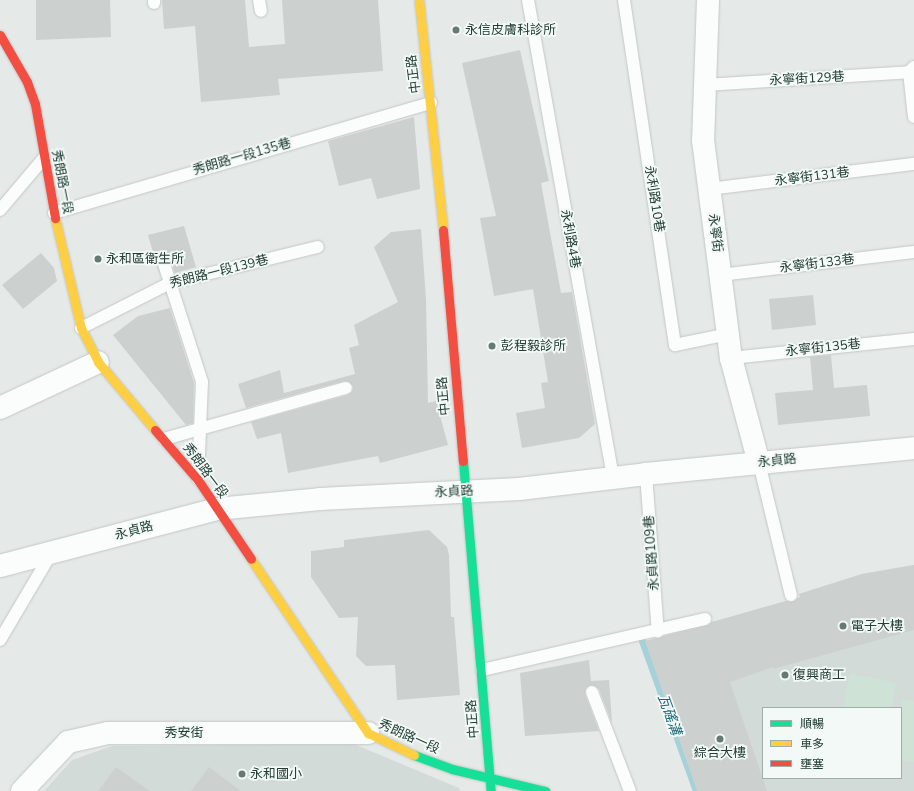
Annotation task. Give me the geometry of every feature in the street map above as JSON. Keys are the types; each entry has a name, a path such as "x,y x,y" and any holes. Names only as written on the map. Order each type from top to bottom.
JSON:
{"street":[{"name":"中正路","path":"419,0 431,103 482,670 491,791"},
{"name":"永寧街","path":"708,0 703,140 731,358 759,463"},
{"name":"秀朗路一段","path":"0,35 27,82 35,104 54,214 81,328 98,362 198,480 368,733 413,755 490,779 545,791"},
{"path":"0,408 98,362"},
{"name":"永貞路","path":"0,566 217,509 320,498 519,489 646,474 914,448"},
{"name":"秀安街","path":"22,791 68,742 108,733 368,733"}],"lane":[{"name":"永利路4巷","path":"528,0 613,478"},
{"name":"永利路10巷","path":"624,0 675,346 728,334"},
{"name":"永寧街129巷","path":"705,85 912,70"},
{"path":"912,70 914,117"},
{"name":"秀朗路一段135巷","path":"54,214 431,103"},
{"path":"0,210 44,158"},
{"name":"永寧街131巷","path":"709,189 914,164"},
{"name":"秀朗路一段139巷","path":"81,328 170,283 318,247"},
{"name":"永寧街133巷","path":"720,275 914,252"},
{"path":"164,264 202,382 198,480"},
{"name":"永寧街135巷","path":"731,358 914,339"},
{"path":"164,439 346,388"},
{"path":"759,463 790,595"},
{"name":"永貞路109巷","path":"646,474 658,632"},
{"path":"0,640 52,552"},
{"path":"482,670 658,632 705,619"},
{"path":"592,692 630,791"}],"shaded area":[{"name":"復興商工","path":"914,565 914,791 697,791 645,641 800,597 799,594 862,574"},
{"name":"永和國小","path":"354,744 459,788 460,791 44,791 72,760 112,746"}],"green space":[{"path":"850,674 896,683 891,707 843,707"},
{"path":"902,699 914,701 914,762 902,760"}],"building":[{"path":"36,0 110,0 111,37 36,40"},
{"path":"162,0 245,0 249,47 285,44 282,0 378,0 383,71 278,79 280,95 201,102 195,26 164,29"},
{"path":"520,50 549,181 541,183 561,293 572,292 595,424 579,438 522,448 516,413 545,408 541,383 548,382 533,289 494,296 480,218 496,216 462,63"},
{"path":"414,117 420,189 377,199 371,178 339,186 328,141"},
{"path":"184,226 196,267 175,273 169,259 162,257 157,263 160,277 148,235"},
{"path":"421,229 426,299 428,403 436,401 448,445 380,463 378,456 288,473 281,433 257,439 251,422 348,395 353,390 353,386 344,381 246,408 238,384 280,370 284,393 355,374 349,348 359,345 354,325 398,302 374,247 391,232"},
{"path":"41,253 54,268 57,281 23,309 2,285"},
{"path":"813,295 816,325 772,330 769,299"},
{"path":"170,308 194,383 193,423 186,425 113,335 138,316"},
{"path":"831,355 834,388 867,385 870,416 778,425 775,393 813,390 810,357"},
{"path":"429,530 447,547 449,555 451,617 454,617 460,695 397,700 395,665 366,666 356,656 358,617 339,618 311,577 311,551 344,547 344,540"},
{"name":"復興商工","path":"914,565 914,630 773,669 773,667 730,682 767,791 697,791 645,641 707,626 712,622 786,601 793,602 800,597 799,594 862,574"},
{"path":"589,660 591,681 609,680 612,723 599,689 590,685 586,688 585,694 599,731 525,736 520,673"},
{"path":"116,767 150,791 98,791"},
{"path":"209,767 241,791 191,791"}],"waterway":[{"name":"瓦磘溝","path":"641,638 696,791"}],"traffic: fast":[{"path":"463,461 491,791"},
{"path":"414,755 452,769 545,791"}],"traffic: slow":[{"path":"419,0 443,230"},
{"path":"55,218 81,328 98,362 155,430"},
{"path":"251,559 368,733 414,755"}],"traffic: jam":[{"path":"0,35 27,82 35,104 55,218"},
{"path":"443,230 463,461"},
{"path":"155,430 198,480 251,559"}],"place":[{"name":"永信皮膚科診所","path":"456,30"},
{"name":"永和區衛生所","path":"98,259"},
{"name":"彭程毅診所","path":"492,346"},
{"name":"電子大樓","path":"843,626"},
{"name":"復興商工","path":"785,675"},
{"name":"綜合大樓","path":"720,739"},
{"name":"永和國小","path":"242,774"}]}
